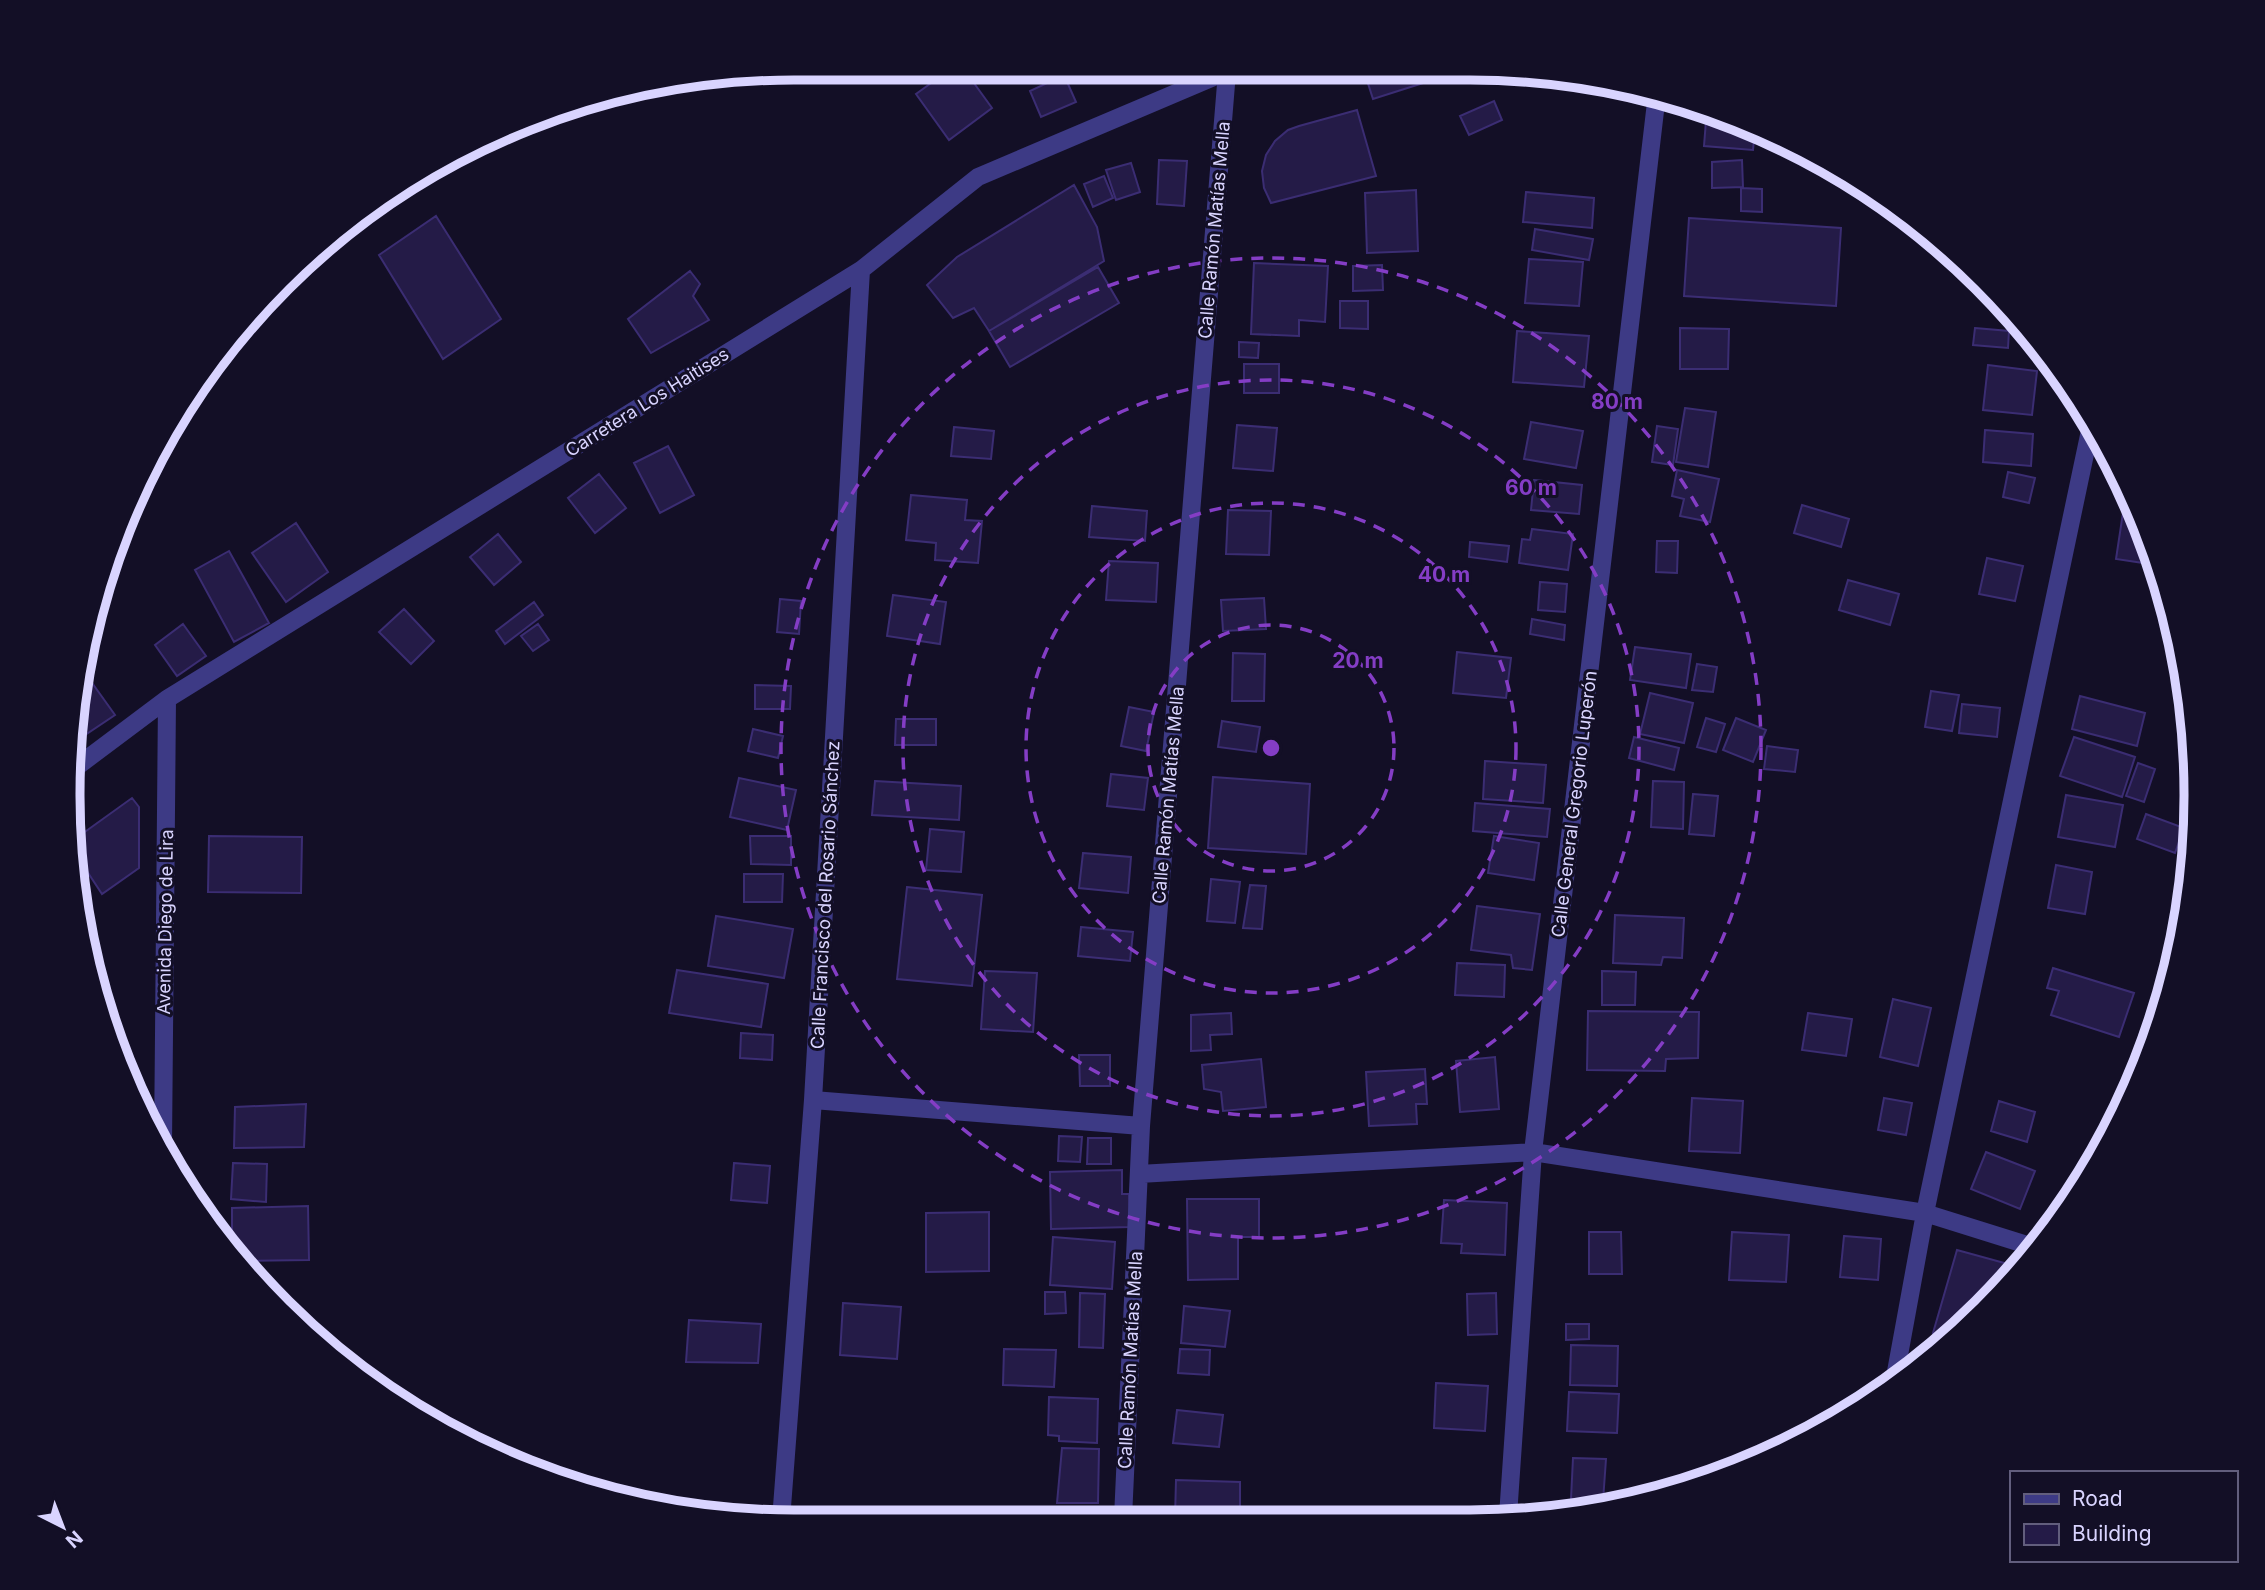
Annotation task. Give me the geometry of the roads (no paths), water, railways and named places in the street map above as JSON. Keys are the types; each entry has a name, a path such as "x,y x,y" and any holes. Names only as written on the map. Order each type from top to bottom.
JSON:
{"street":[{"name":"Carretera Los Haitises","path":"81,763 167,699 861,270 978,177 1205,81"},
{"name":"Calle Ramón Matías Mella","path":"1123,1509 1141,1126 1230,81"},
{"name":"Calle General Gregorio Luperón","path":"1509,1508 1533,1152 1656,105"},
{"name":"Calle Francisco del Rosario Sánchez","path":"782,1509 813,1100 861,270"},
{"path":"1897,1368 1925,1213 2089,437"},
{"name":"Avenida Diego de Lira","path":"163,1128 167,699"},
{"path":"813,1100 1141,1126"},
{"path":"1139,1174 1533,1152 1925,1213 2025,1244"}]}
